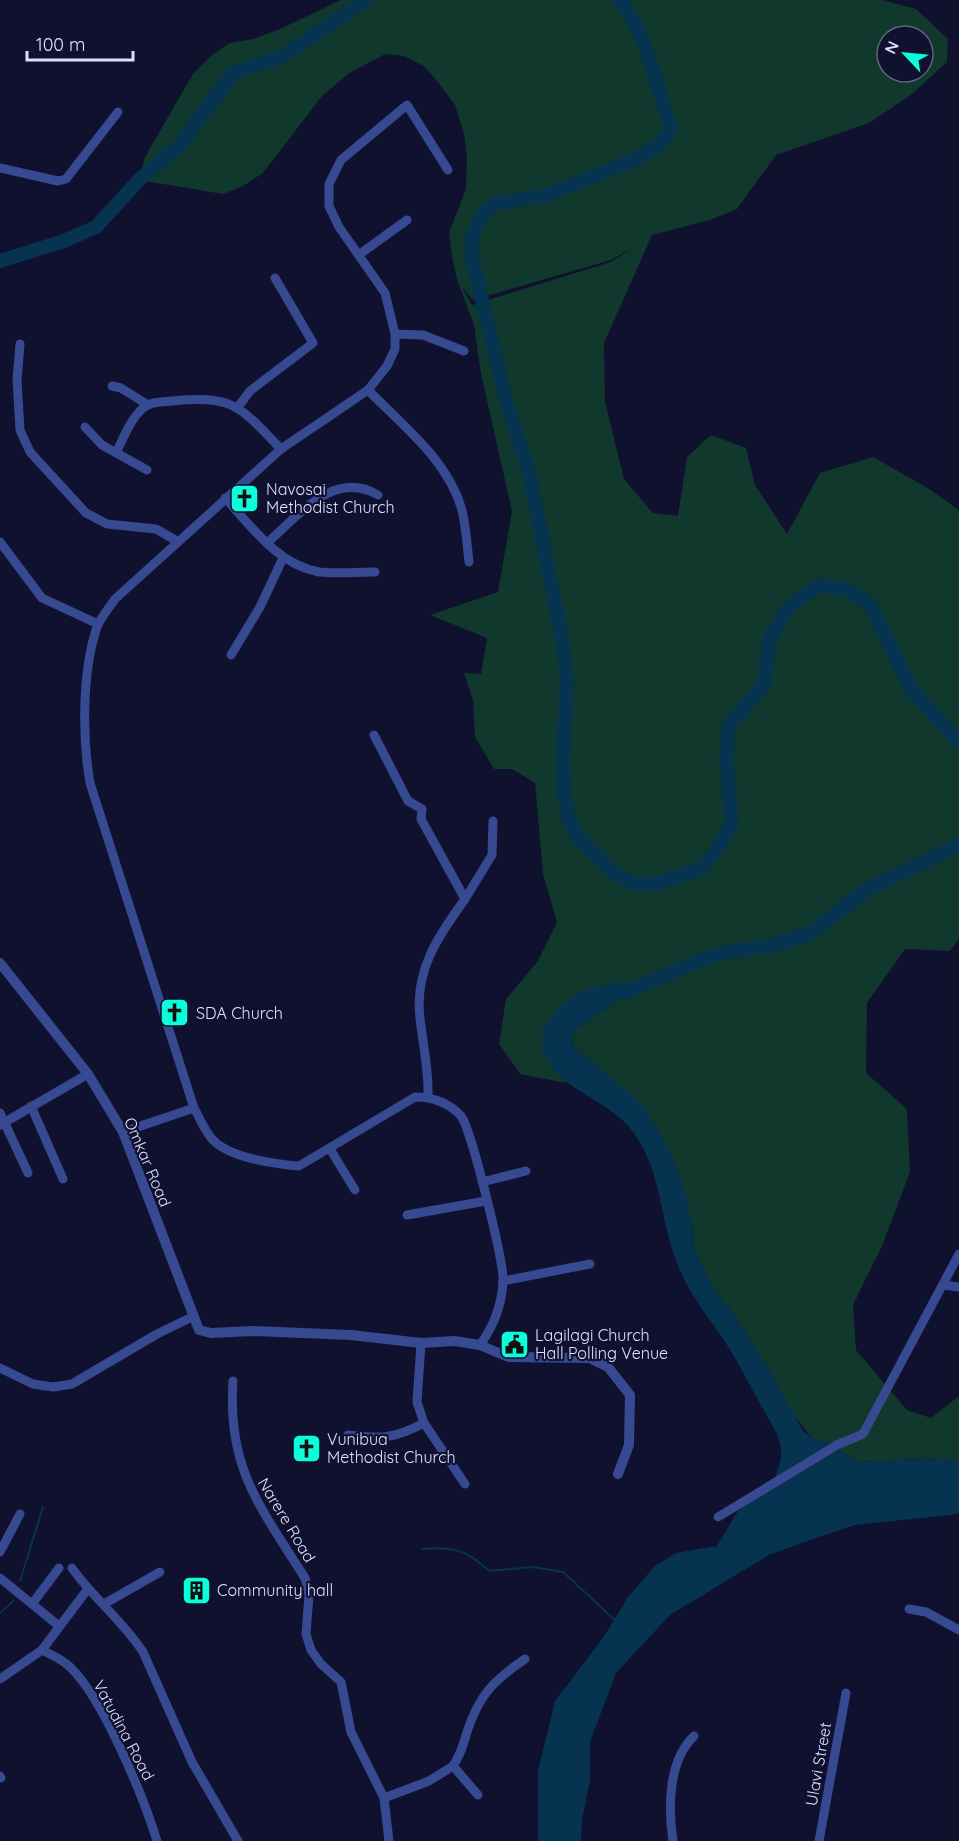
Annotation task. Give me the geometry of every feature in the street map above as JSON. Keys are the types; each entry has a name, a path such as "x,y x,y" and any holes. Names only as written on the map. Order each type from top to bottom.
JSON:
{"street":[{"path":"448,170 407,105 341,159 329,184 329,206 339,227 385,293 395,334 394,349 387,366 368,390 280,449 115,599 98,624 88,659 86,758 90,783 194,1108 213,1141 224,1148 249,1157 299,1166 415,1097 428,1097 450,1107 468,1127 503,1281 493,1328 480,1345"},
{"path":"0,168 58,181 66,180 118,112"},
{"path":"360,254 407,220"},
{"path":"238,407 250,391 313,344 276,278"},
{"path":"395,334 423,335 440,339 464,351"},
{"path":"20,344 17,380 20,430 30,452 86,513 107,524 156,529 177,541"},
{"path":"112,386 121,388 148,405"},
{"path":"368,390 427,449 445,473 462,512 469,562"},
{"path":"116,453 137,415 148,405 196,399 218,400 238,407 280,449"},
{"path":"85,427 102,445 147,470"},
{"path":"267,543 324,495 340,487 365,488 378,495"},
{"path":"225,498 283,558 320,572 375,572"},
{"path":"0,542 42,598 98,624"},
{"path":"231,655 260,607 283,558"},
{"path":"374,735 408,801 422,809 421,819 465,899"},
{"path":"428,1097 429,1078 419,1016 422,971 431,950 492,855 493,821"},
{"name":"Omkar Road","path":"0,963 88,1074 123,1132 200,1330 211,1333 252,1330 351,1335 421,1342"},
{"path":"28,1173 2,1120 88,1074"},
{"path":"31,1106 63,1179"},
{"path":"123,1132 194,1108"},
{"path":"330,1149 355,1190"},
{"path":"482,1182 526,1171"},
{"path":"407,1215 486,1201"},
{"path":"718,1517 837,1445 863,1434 959,1254"},
{"path":"503,1281 590,1264"},
{"path":"943,1285 959,1287"},
{"path":"0,1368 33,1384 53,1387 72,1384 157,1334 194,1316"},
{"path":"465,1484 424,1423 417,1402 421,1342 453,1341 480,1345 508,1357 590,1358 608,1367 622,1382 630,1395 631,1403 629,1445 618,1474"},
{"name":"Narere Road","path":"233,1381 234,1428 238,1456 245,1478 305,1578 309,1596 306,1634 310,1650 321,1664 341,1682 351,1732 384,1798 389,1841"},
{"path":"348,1435 381,1439 403,1434 424,1423"},
{"path":"0,1552 20,1514"},
{"path":"32,1604 59,1568"},
{"path":"72,1568 87,1590 104,1604 134,1638 143,1652 192,1762 238,1841"},
{"path":"104,1604 160,1572"},
{"path":"0,1578 59,1626"},
{"path":"0,1678 42,1650 87,1590"},
{"path":"909,1609 920,1610 959,1630"},
{"name":"Vatudina Road","path":"42,1650 71,1668 108,1725 142,1796 157,1841"},
{"path":"384,1798 429,1781 453,1766 463,1751 481,1698 498,1677 525,1659"},
{"name":"Ulavi Street","path":"819,1841 846,1693"},
{"path":"673,1841 671,1788 678,1762 687,1743 694,1736"},
{"path":"453,1766 478,1795"}],"green space":[{"path":"341,0 882,0 916,9 932,24 875,24 875,84 923,84 912,94 869,123 776,155 737,209 710,220 652,235 604,343 605,402 624,479 653,513 678,516 687,457 711,435 746,448 755,485 787,534 820,473 873,457 926,487 959,510 959,939 950,951 905,949 867,1003 866,1073 907,1109 910,1172 882,1246 853,1305 856,1350 907,1410 931,1418 959,1396 959,1461 922,1459 857,1462 831,1444 812,1438 794,1416 767,1367 730,1309 714,1290 703,1268 693,1246 692,1224 672,1155 610,1077 574,1047 571,1037 577,1028 640,985 543,1050 566,1083 520,1074 499,1044 506,999 538,961 557,922 543,874 535,783 512,769 494,769 475,737 473,700 464,673 481,674 487,638 430,615 498,592 512,511 481,374 474,325 457,279 452,257 449,233 466,189 467,157 464,134 455,105 424,66 404,56 385,54 348,74 322,96 263,173 243,186 223,194 139,180 145,157 193,74 212,55 230,43 253,39","holes":["634,247 611,262 472,305 461,286 473,300 611,260"]},
{"path":"935,27 948,39 947,62 935,73"}],"water":[{"path":"619,982 641,984 577,1028 571,1038 574,1047 639,1101 657,1128 672,1155 684,1190 692,1224 693,1246 703,1268 714,1290 730,1309 767,1367 803,1431 812,1438 831,1444 857,1462 922,1459 959,1461 959,1514 855,1525 810,1540 769,1555 670,1615 616,1673 590,1742 590,1780 582,1820 581,1841 538,1841 538,1771 555,1701 603,1638 628,1597 654,1567 676,1553 717,1546 738,1511 775,1481 781,1458 780,1443 772,1425 732,1353 695,1298 679,1268 655,1178 641,1144 620,1118 557,1074 543,1050 542,1040 548,1021 562,1005 588,989"}],"waterway":[{"path":"0,261 64,241 96,227 139,180 179,146 233,73 281,57 366,0"},
{"path":"619,0 629,12 645,45 671,129 659,144 639,158 547,195 493,204 482,216 473,233 471,254 508,408 529,472 561,633 567,680 563,760 564,793 568,817 578,838 614,873 633,884 653,885 700,869 714,853 732,824 726,758 728,727 764,684 770,638 789,607 819,585 848,590 870,604 912,691 959,741"},
{"path":"625,992 713,955 772,945 809,934 868,889 959,845"},
{"path":"20,1581 43,1507"},
{"path":"422,1549 442,1548 459,1551 474,1558 489,1571 533,1567 563,1572 616,1621"},
{"path":"0,1613 13,1601"}],"place":[{"name":"Navosai Methodist Church","path":"245,498"},
{"name":"SDA Church","path":"175,1013"},
{"name":"Lagilagi Church Hall Polling Venue","path":"514,1344"},
{"name":"Vunibua Methodist Church","path":"306,1448"},
{"name":"Community hall","path":"196,1590"}]}
